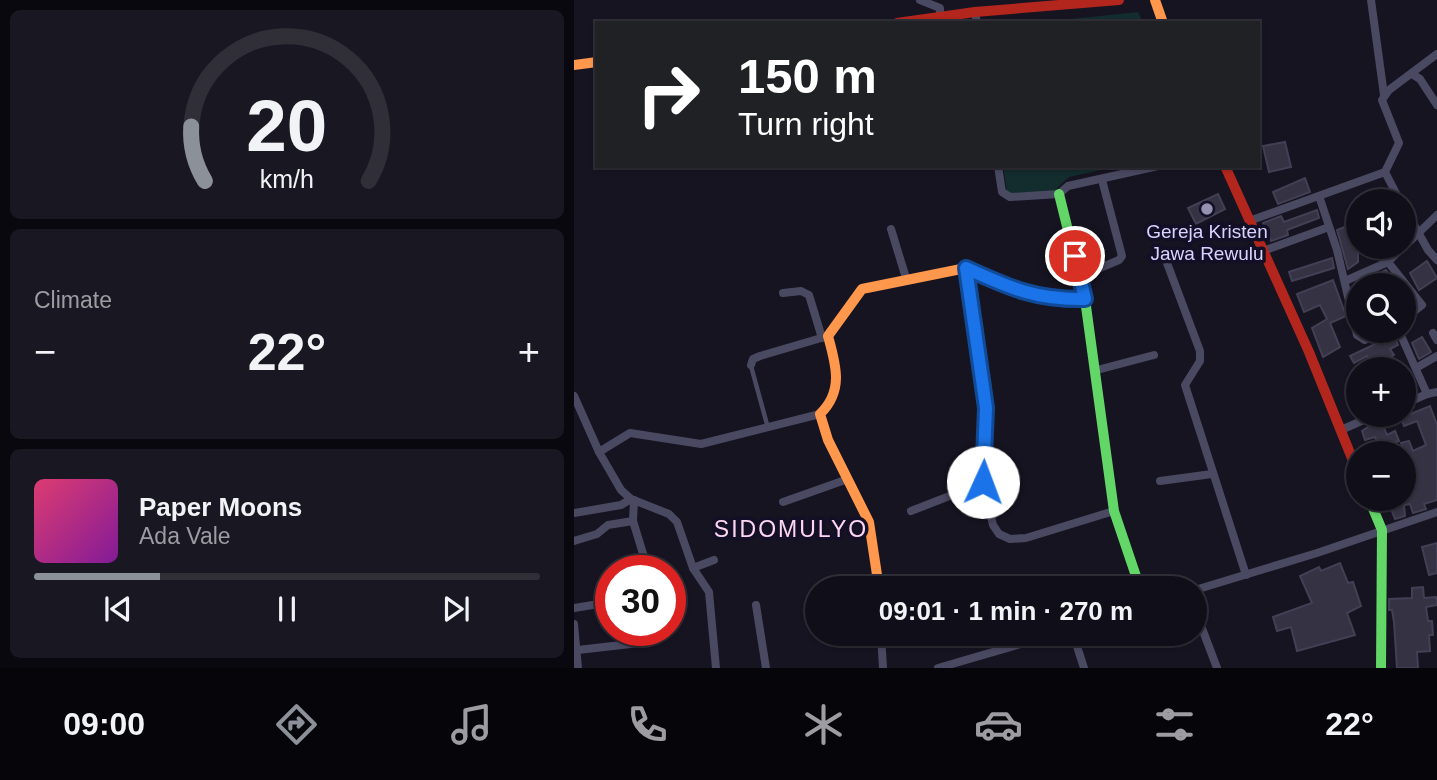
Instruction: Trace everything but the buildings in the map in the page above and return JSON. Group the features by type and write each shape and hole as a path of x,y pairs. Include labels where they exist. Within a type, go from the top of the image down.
{"street":[{"path":"920,0 976,17 1016,4 1119,0"},
{"path":"1154,0 1162,21"},
{"path":"1249,221 1385,172 1399,143 1382,100 1384,95 1371,0"},
{"path":"903,21 940,8"},
{"path":"1384,95 1437,54"},
{"path":"574,65 595,62"},
{"path":"1412,74 1420,79 1437,104"},
{"path":"998,168 1002,192 1006,196 1059,194 1068,186 1150,168"},
{"path":"1226,168 1346,442"},
{"path":"1385,172 1394,189"},
{"path":"1081,276 1119,260 1122,256 1102,180"},
{"path":"1059,194 1085,299 1097,370 1114,511 1137,576"},
{"path":"1319,196 1346,285"},
{"path":"1418,234 1437,215"},
{"path":"1263,251 1329,227"},
{"path":"891,229 906,278"},
{"path":"1416,230 1437,260"},
{"path":"1164,256 1200,351 1200,361 1185,384 1246,575"},
{"path":"1345,281 1388,261 1397,273"},
{"path":"751,365 753,359 760,356 825,337 853,297 862,289 906,278 966,268 1018,292 1056,299 1085,299"},
{"path":"966,268 986,408 983,482 993,525 999,534 1010,539 1026,538 1114,511"},
{"path":"599,452 631,433 701,444 820,414 833,401 838,389 837,368 809,295 801,291 783,293"},
{"path":"1097,370 1154,355"},
{"path":"1427,394 1416,368 1437,356"},
{"path":"1416,399 1437,392"},
{"path":"574,396 599,452 621,489 632,499 673,517 693,568 709,592 716,668"},
{"path":"820,414 828,440 869,522 878,576"},
{"path":"1341,430 1348,427"},
{"path":"1160,481 1212,474"},
{"path":"783,502 848,479"},
{"path":"911,511 983,482"},
{"path":"574,513 621,505 632,499"},
{"path":"632,499 633,521 643,555"},
{"path":"1374,511 1381,530 1381,668"},
{"path":"1207,586 1437,512"},
{"path":"574,541 597,534 608,526 633,521"},
{"path":"693,568 714,560"},
{"path":"574,608 595,605"},
{"path":"755,605 766,668"},
{"path":"574,624 578,668"},
{"path":"1207,642 1217,668"},
{"path":"578,650 613,646"},
{"path":"882,646 883,668"},
{"path":"939,668 954,666 1017,646"},
{"path":"1077,646 1084,668"}],"lane":[{"path":"751,365 768,428"}],"green space":[{"path":"1138,12 1142,21 1052,21"},
{"path":"1003,168 1110,168 1069,177 1052,193 1008,198"}],"traffic: fast":[{"path":"1059,194 1085,299 1114,511 1136,576"},
{"path":"1374,511 1382,530 1381,668"}],"traffic: slow":[{"path":"1155,0 1162,21"},
{"path":"574,65 595,62"},
{"path":"877,576 869,522 828,440 820,414 828,405 835,387 834,357 828,336 862,289 966,268 1018,291 1056,299 1085,299"}],"traffic: jam":[{"path":"911,21 975,12 1119,0"},
{"path":"1226,168 1309,352 1346,443"}],"place":[{"name":"Gereja Kristen Jawa Rewulu","path":"1207,209"}],"district":[{"name":"SIDOMULYO","path":"791,529"}],"route":[{"path":"983,482 986,408 966,268 1018,292 1056,299 1085,299 1075,256"}]}
